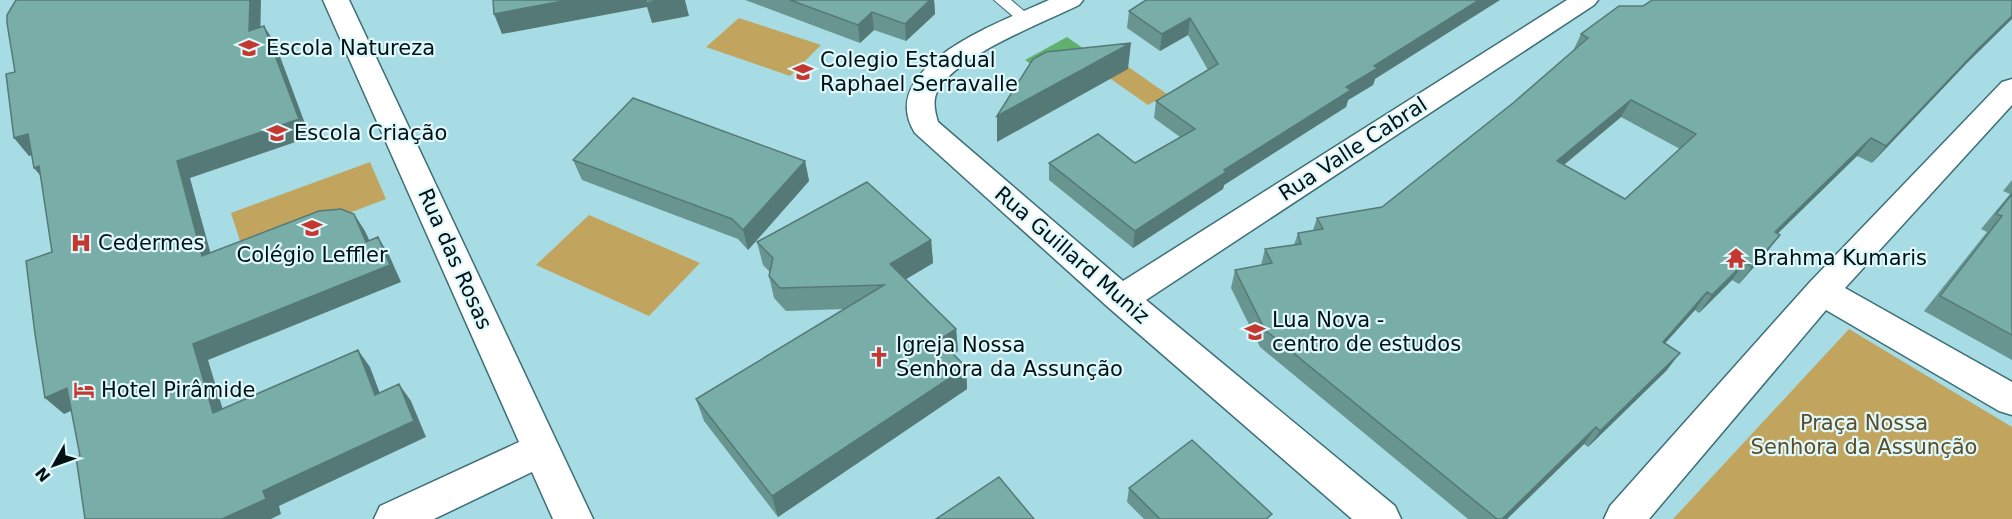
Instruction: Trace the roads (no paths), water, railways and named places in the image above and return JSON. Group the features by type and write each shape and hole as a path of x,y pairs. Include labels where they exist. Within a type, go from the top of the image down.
{"street":[{"name":"Rua das Rosas","path":"336,0 573,519"},
{"name":"Rua Guillard Muniz","path":"1070,0 968,50 938,70 924,88 919,108 925,126 1121,299 1381,519"},
{"name":"Rua Valle Cabral","path":"1121,299 1585,0"},
{"path":"1624,519 1822,291 1999,121 2012,88"},
{"path":"1822,291 2012,400"},
{"path":"394,519 541,449"}],"lane":[{"path":"1002,0 1028,21"}],"place":[{"name":"Escola Natureza","path":"249,48"},
{"name":"Colegio Estadual Raphael Serravalle","path":"803,72"},
{"name":"Escola Criação","path":"277,133"},
{"name":"Colégio Leffler","path":"312,228"},
{"name":"Cedermes","path":"81,243"},
{"name":"Brahma Kumaris","path":"1736,258"},
{"name":"Lua Nova - centro de estudos","path":"1255,332"},
{"name":"Igreja Nossa Senhora da Assunção","path":"879,357"},
{"name":"Hotel Pirâmide","path":"84,390"}],"park label":[{"name":"Praça Nossa Senhora da Assunção","path":"1864,435"}]}
